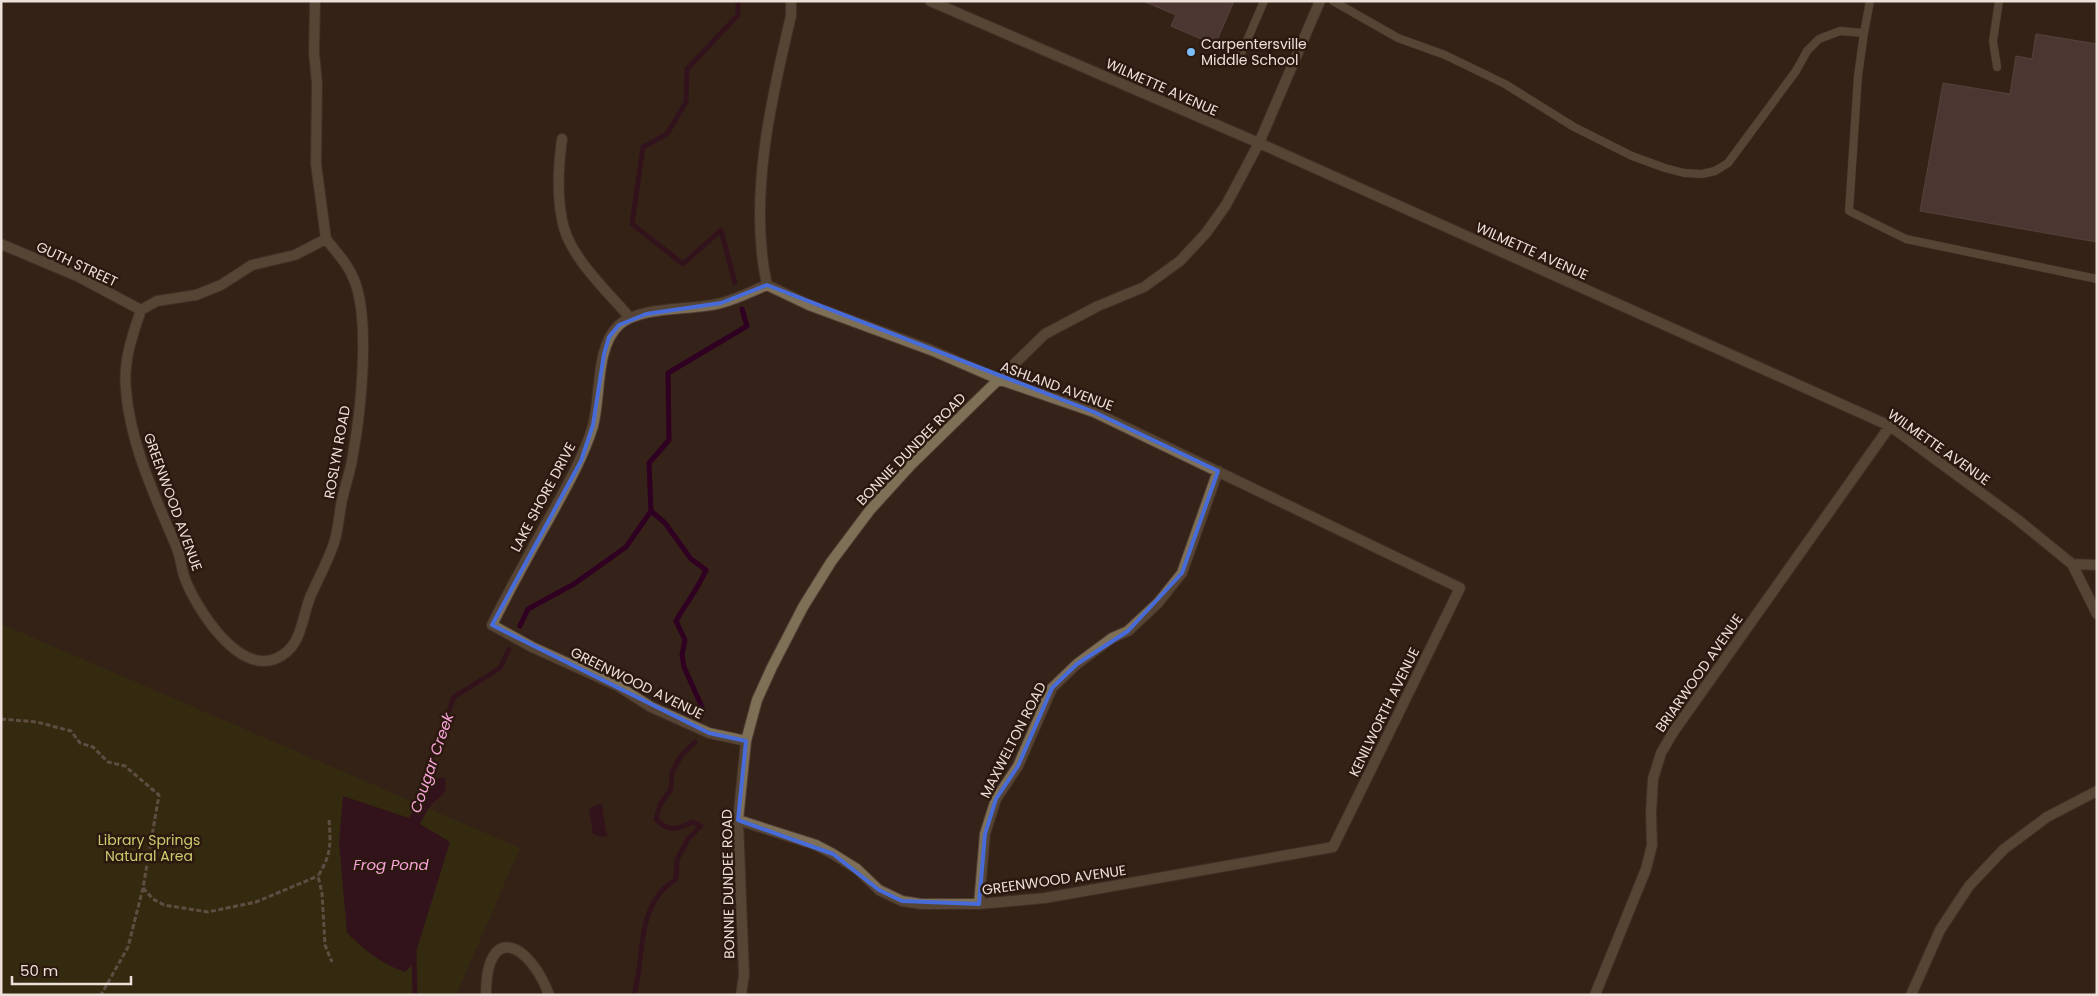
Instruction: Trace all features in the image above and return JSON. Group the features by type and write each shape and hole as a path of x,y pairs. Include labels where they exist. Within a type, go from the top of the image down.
{"street":[{"path":"141,310 158,301 196,295 221,285 252,266 296,255 326,239 316,164 315,1"},
{"path":"562,139 557,170 564,229 574,249 588,269 630,318 681,307 721,303 767,285 763,267 760,231 763,168 771,101 791,16 790,1"},
{"name":"WILMETTE AVENUE","path":"930,1 1259,143 1890,426 2018,520 2072,564"},
{"name":"BONNIE DUNDEE ROAD","path":"741,995 744,975 738,820 746,741 757,700 803,608 831,562 870,510 911,465 1045,334 1098,306 1144,287 1180,261 1206,233 1226,205 1259,143 1320,1"},
{"name":"ROSLYN ROAD","path":"273,660 288,653 298,639 310,596 325,569 335,540 341,504 353,456 358,418 362,356 362,317 356,283 344,261 326,239"},
{"name":"GUTH STREET","path":"1,244 79,277 141,310"},
{"name":"ASHLAND AVENUE","path":"767,285 809,305 932,350 998,379 1094,412 1460,588"},
{"name":"GREENWOOD AVENUE","path":"141,310 126,363 129,417 136,442 179,554 185,579 201,608 226,643 252,660 262,662 273,660"},
{"name":"LAKE SHORE DRIVE","path":"492,625 507,594 581,461 593,425 604,354 609,337 619,325 630,318"},
{"name":"BRIARWOOD AVENUE","path":"1595,995 1646,869 1652,844 1653,779 1661,753 1679,723 1890,426"},
{"name":"MAXWELTON ROAD","path":"979,904 985,834 996,799 1018,766 1052,688 1077,664 1112,638 1128,631 1158,604 1182,574 1218,471"},
{"path":"2097,565 2072,564 2097,614"},
{"name":"KENILWORTH AVENUE","path":"1333,847 1460,588"},
{"name":"GREENWOOD AVENUE","path":"492,625 532,647 618,686 651,707 708,733 746,741"},
{"path":"1911,995 1940,930 1969,886 2004,849 2047,817 2097,790"},
{"name":"GREENWOOD AVENUE","path":"738,820 816,845 857,869 879,890 902,901 921,904 979,904 1045,898 1333,847"},
{"path":"486,995 491,961 495,952 501,948 508,947 516,948 526,954 535,966 549,995"}],"lane":[{"path":"1239,59 1264,1"},
{"path":"1333,1 1398,38 1445,55 1505,84 1574,127 1632,156 1684,173 1702,174 1715,171 1728,163 1796,71 1806,51 1819,39 1840,31 1864,33"},
{"path":"1870,1 1858,76 1849,211 1906,239 2097,279"},
{"path":"1997,67 1993,41 1999,1"}],"path":[{"path":"1,719 37,722 71,730 80,743 93,747 108,762 125,766 159,794 143,888 128,947 100,995"},
{"path":"143,888 154,900 164,905 208,912 256,902 318,876 327,860 331,845 329,820"},
{"path":"318,876 322,893 325,945 332,962"}],"highlighted area":[{"path":"767,285 1094,412 1218,471 1182,573 1128,631 1077,664 1052,688 1018,766 996,799 985,834 979,904 902,901 879,890 833,854 738,820 746,741 709,733 492,625 581,461 593,425 604,354 609,337 619,325 646,314 721,303"}],"green space":[{"name":"Library Springs Natural Area","path":"1,624 520,848 456,995 1,995"}],"water":[{"name":"Frog Pond","path":"436,778 445,778 445,790 430,807 420,824 450,842 412,965 405,972 388,965 374,956 347,933 339,842 343,796 409,818 426,784"},
{"path":"602,805 607,836 602,837 593,834 589,808"}],"building":[{"path":"1143,1 1234,1 1215,45 1171,26 1176,15"},
{"path":"2036,34 2097,44 2097,242 1920,211 1943,83 2010,94 2016,56 2032,59"}],"waterway":[{"path":"735,283 721,230 683,264 632,224 643,147 667,134 686,102 687,69 738,15 738,1"},
{"path":"520,626 528,609 574,584 626,547 651,511 649,463 669,440 668,373 747,326 742,309"},
{"path":"651,511 665,523 691,559 706,570 676,621 685,640 682,655 684,667 702,707 701,715"},
{"name":"Cougar Creek","path":"419,800 432,757 454,697 500,668 509,649"},
{"path":"634,995 647,918 659,894 676,879 677,860 688,839 701,826 693,822 678,828 669,828 656,819 660,805 671,789 672,772 681,756 695,742"},
{"name":"Cougar Creek","path":"414,950 415,995"}],"place":[{"name":"Carpentersville Middle School","path":"1191,52"}]}
